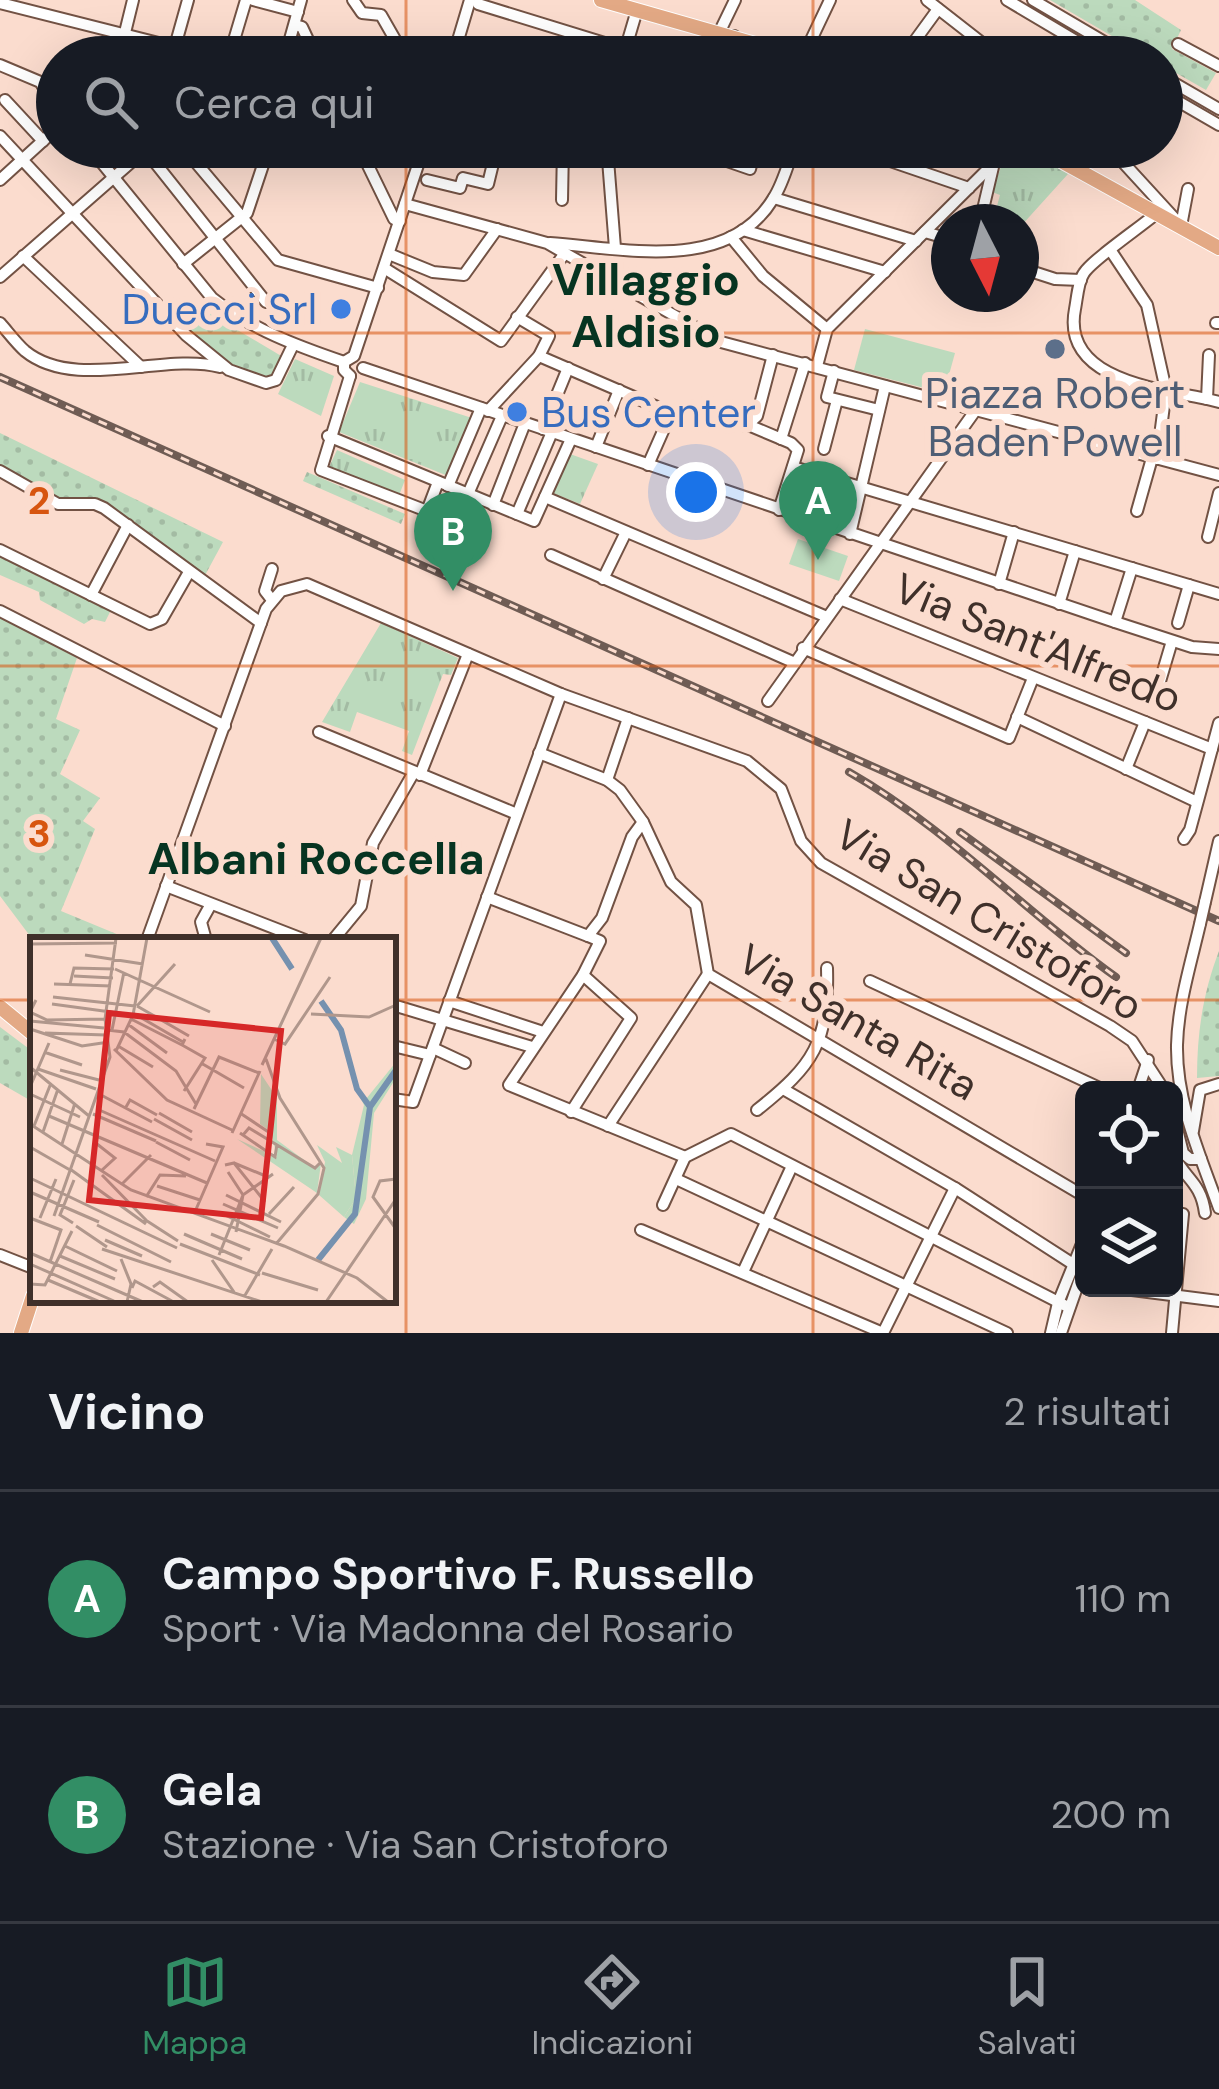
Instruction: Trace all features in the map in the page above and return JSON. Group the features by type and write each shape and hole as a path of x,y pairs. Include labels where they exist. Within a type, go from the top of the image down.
{"main road":[{"path":"601,0 736,36"},
{"path":"1074,168 1219,248"},
{"path":"0,1007 30,1029"},
{"path":"21,1333 31,1303"}],"street":[{"path":"126,34 134,0"},
{"path":"178,36 188,0"},
{"path":"236,36 249,0 298,12"},
{"path":"353,0 362,13 381,15 393,36"},
{"path":"727,33 735,0"},
{"path":"812,36 830,0"},
{"path":"927,0 972,36"},
{"path":"1006,0 1067,36"},
{"path":"1034,0 1095,36"},
{"path":"461,36 476,1 574,36"},
{"path":"0,3 131,36"},
{"path":"918,36 938,9"},
{"path":"629,36 637,10"},
{"path":"1183,47 1219,65"},
{"path":"0,65 36,82"},
{"path":"1183,88 1219,109"},
{"path":"5,100 36,133"},
{"path":"1183,104 1219,125"},
{"path":"0,136 186,335 229,370"},
{"path":"0,180 36,147"},
{"path":"106,168 212,298 233,315 293,345 362,360 358,375 350,376"},
{"path":"0,277 123,168"},
{"path":"161,168 266,302"},
{"path":"201,168 278,260 378,288"},
{"path":"183,264 247,213 261,168"},
{"path":"369,168 394,218 400,221"},
{"path":"350,376 344,370 378,288 417,168"},
{"path":"427,180 460,188 463,178 488,184 492,168"},
{"path":"562,200 563,168"},
{"path":"609,168 615,248"},
{"path":"405,205 547,243 681,251 711,247 743,230 774,198 786,168"},
{"path":"910,168 969,188"},
{"path":"781,439 827,329 988,168"},
{"path":"984,204 993,168"},
{"path":"1128,168 1181,226"},
{"path":"1181,226 1188,189"},
{"path":"774,198 931,237"},
{"path":"1157,213 1083,274 1073,317 1081,345 1094,366 1124,380 1213,400 1209,355"},
{"path":"389,254 433,272 464,275 497,229"},
{"path":"743,230 885,272"},
{"path":"731,237 763,276 827,329"},
{"path":"547,243 721,342 1219,476"},
{"path":"1111,251 1147,305 1166,390 1154,458 1137,511"},
{"path":"384,268 501,341 565,253"},
{"path":"23,256 141,368"},
{"path":"1039,274 1081,280"},
{"path":"350,376 321,470 427,511 485,410 539,356 549,336 517,317"},
{"path":"0,323 27,352 82,369 191,364 266,383 276,380 293,345"},
{"path":"746,426 757,416 773,355"},
{"path":"539,356 671,413 734,419 781,439 798,450 779,510"},
{"path":"363,368 1059,604 1172,640 1216,647"},
{"path":"517,514 568,368"},
{"path":"834,370 827,397 879,410"},
{"path":"850,534 885,386"},
{"path":"596,447 619,391"},
{"path":"824,448 837,400"},
{"path":"768,701 975,411"},
{"path":"648,465 671,413"},
{"path":"468,494 502,416"},
{"path":"494,505 525,423"},
{"path":"328,436 534,521 571,439"},
{"path":"793,467 1219,594"},
{"path":"0,471 58,504 94,504 260,622"},
{"path":"1208,537 1219,493"},
{"path":"545,497 826,617"},
{"path":"91,595 128,525"},
{"path":"603,579 626,532"},
{"path":"999,584 1014,532"},
{"path":"0,550 150,624 162,619 189,572"},
{"path":"1059,604 1075,550"},
{"path":"550,555 795,663"},
{"path":"1115,622 1132,568"},
{"path":"148,937 260,622 272,600 265,591 272,569"},
{"name":"Via San Cristoforo","path":"272,600 287,587 315,585 561,694 758,769 785,796 801,841 821,863 1110,1026 1132,1041 1159,1081"},
{"path":"1178,622 1189,585"},
{"name":"Via Sant'Alfredo","path":"840,599 1212,748"},
{"path":"0,611 225,725"},
{"path":"1158,688 1172,640"},
{"path":"803,648 1009,738 1033,678"},
{"path":"335,937 361,906 373,843 417,773 468,654"},
{"path":"396,1099 413,1102 561,694"},
{"path":"1017,717 1197,802"},
{"path":"539,753 607,780 628,718"},
{"path":"1126,769 1145,722"},
{"path":"1184,839 1219,723"},
{"path":"319,733 517,814"},
{"name":"Via Santa Rita","path":"607,780 643,822 670,882 696,905 708,974 1075,1191"},
{"path":"587,936 602,918 632,837 643,822"},
{"path":"1214,1211 1184,1109 1177,1045 1219,841"},
{"path":"166,886 297,937"},
{"path":"487,897 600,941 583,975 509,1084 685,1157"},
{"path":"205,937 201,922 212,904"},
{"path":"757,1110 809,1063 828,1008 827,968"},
{"path":"608,1126 708,974"},
{"path":"571,1112 631,1018 583,975"},
{"path":"870,981 1085,1081"},
{"path":"449,1001 543,1032"},
{"path":"396,1006 532,1047"},
{"path":"396,1046 432,1051 466,1063"},
{"path":"1141,1081 1148,1060"},
{"path":"1192,1134 1200,1090 1219,1084"},
{"path":"783,1089 1075,1264"},
{"path":"663,1205 685,1157 731,1134 1063,1305"},
{"path":"1183,1153 1201,1159"},
{"path":"743,1272 792,1166"},
{"path":"1183,1170 1214,1211"},
{"path":"676,1179 1007,1333"},
{"path":"641,1230 883,1333 955,1188"},
{"path":"1183,1213 1214,1211"},
{"path":"0,1255 30,1267"},
{"path":"1051,1333 1075,1274"},
{"path":"1061,1333 1063,1305 1075,1290"},
{"path":"1172,1333 1175,1297"},
{"path":"1183,1297 1219,1301"}],"green space":[{"path":"1050,0 1135,0 1181,30 1178,36 1112,36"},
{"path":"1183,55 1216,73 1206,90 1183,77"},
{"path":"1001,168 1057,168 1068,174 1039,206 998,204 1000,195 992,192"},
{"path":"207,312 283,357 274,374 265,378 231,365 188,330"},
{"path":"865,329 955,353 944,393 854,370"},
{"path":"295,359 334,376 321,416 278,394"},
{"path":"360,382 472,418 448,476 339,432"},
{"path":"0,433 223,542 203,579 111,508 54,500 0,471"},
{"path":"337,450 405,480 398,498 329,467"},
{"path":"570,454 598,464 580,504 553,493"},
{"path":"307,472 405,514 401,524 303,481"},
{"path":"798,539 848,556 839,581 789,564"},
{"path":"0,557 111,610 105,622 92,619 84,624 40,600 39,592 0,575"},
{"path":"0,616 77,658 56,719 80,730 60,774 100,798 83,821 95,829 61,911 124,937 31,937 0,896"},
{"path":"381,623 458,658 451,675 443,674 412,755 402,751 409,731 357,712 350,732 322,722"},
{"path":"1219,951 1219,1076 1197,1078 1202,1013"},
{"path":"0,1027 30,1050 30,1100 0,1083"}],"railway":[{"path":"0,377 1219,921"},
{"path":"849,772 953,844 1116,977"},
{"path":"960,832 1126,953"}],"place":[{"name":"Duecci Srl","path":"341,309"},
{"name":"Piazza Robert Baden Powell","path":"1055,349"},
{"name":"Bus Center","path":"517,412"},
{"name":"Campo Sportivo F. Russello","path":"818,560"},
{"name":"Gela","path":"453,591"}],"district":[{"name":"Villaggio Aldisio","path":"646,305"},
{"name":"Albani Roccella","path":"316,858"}]}
